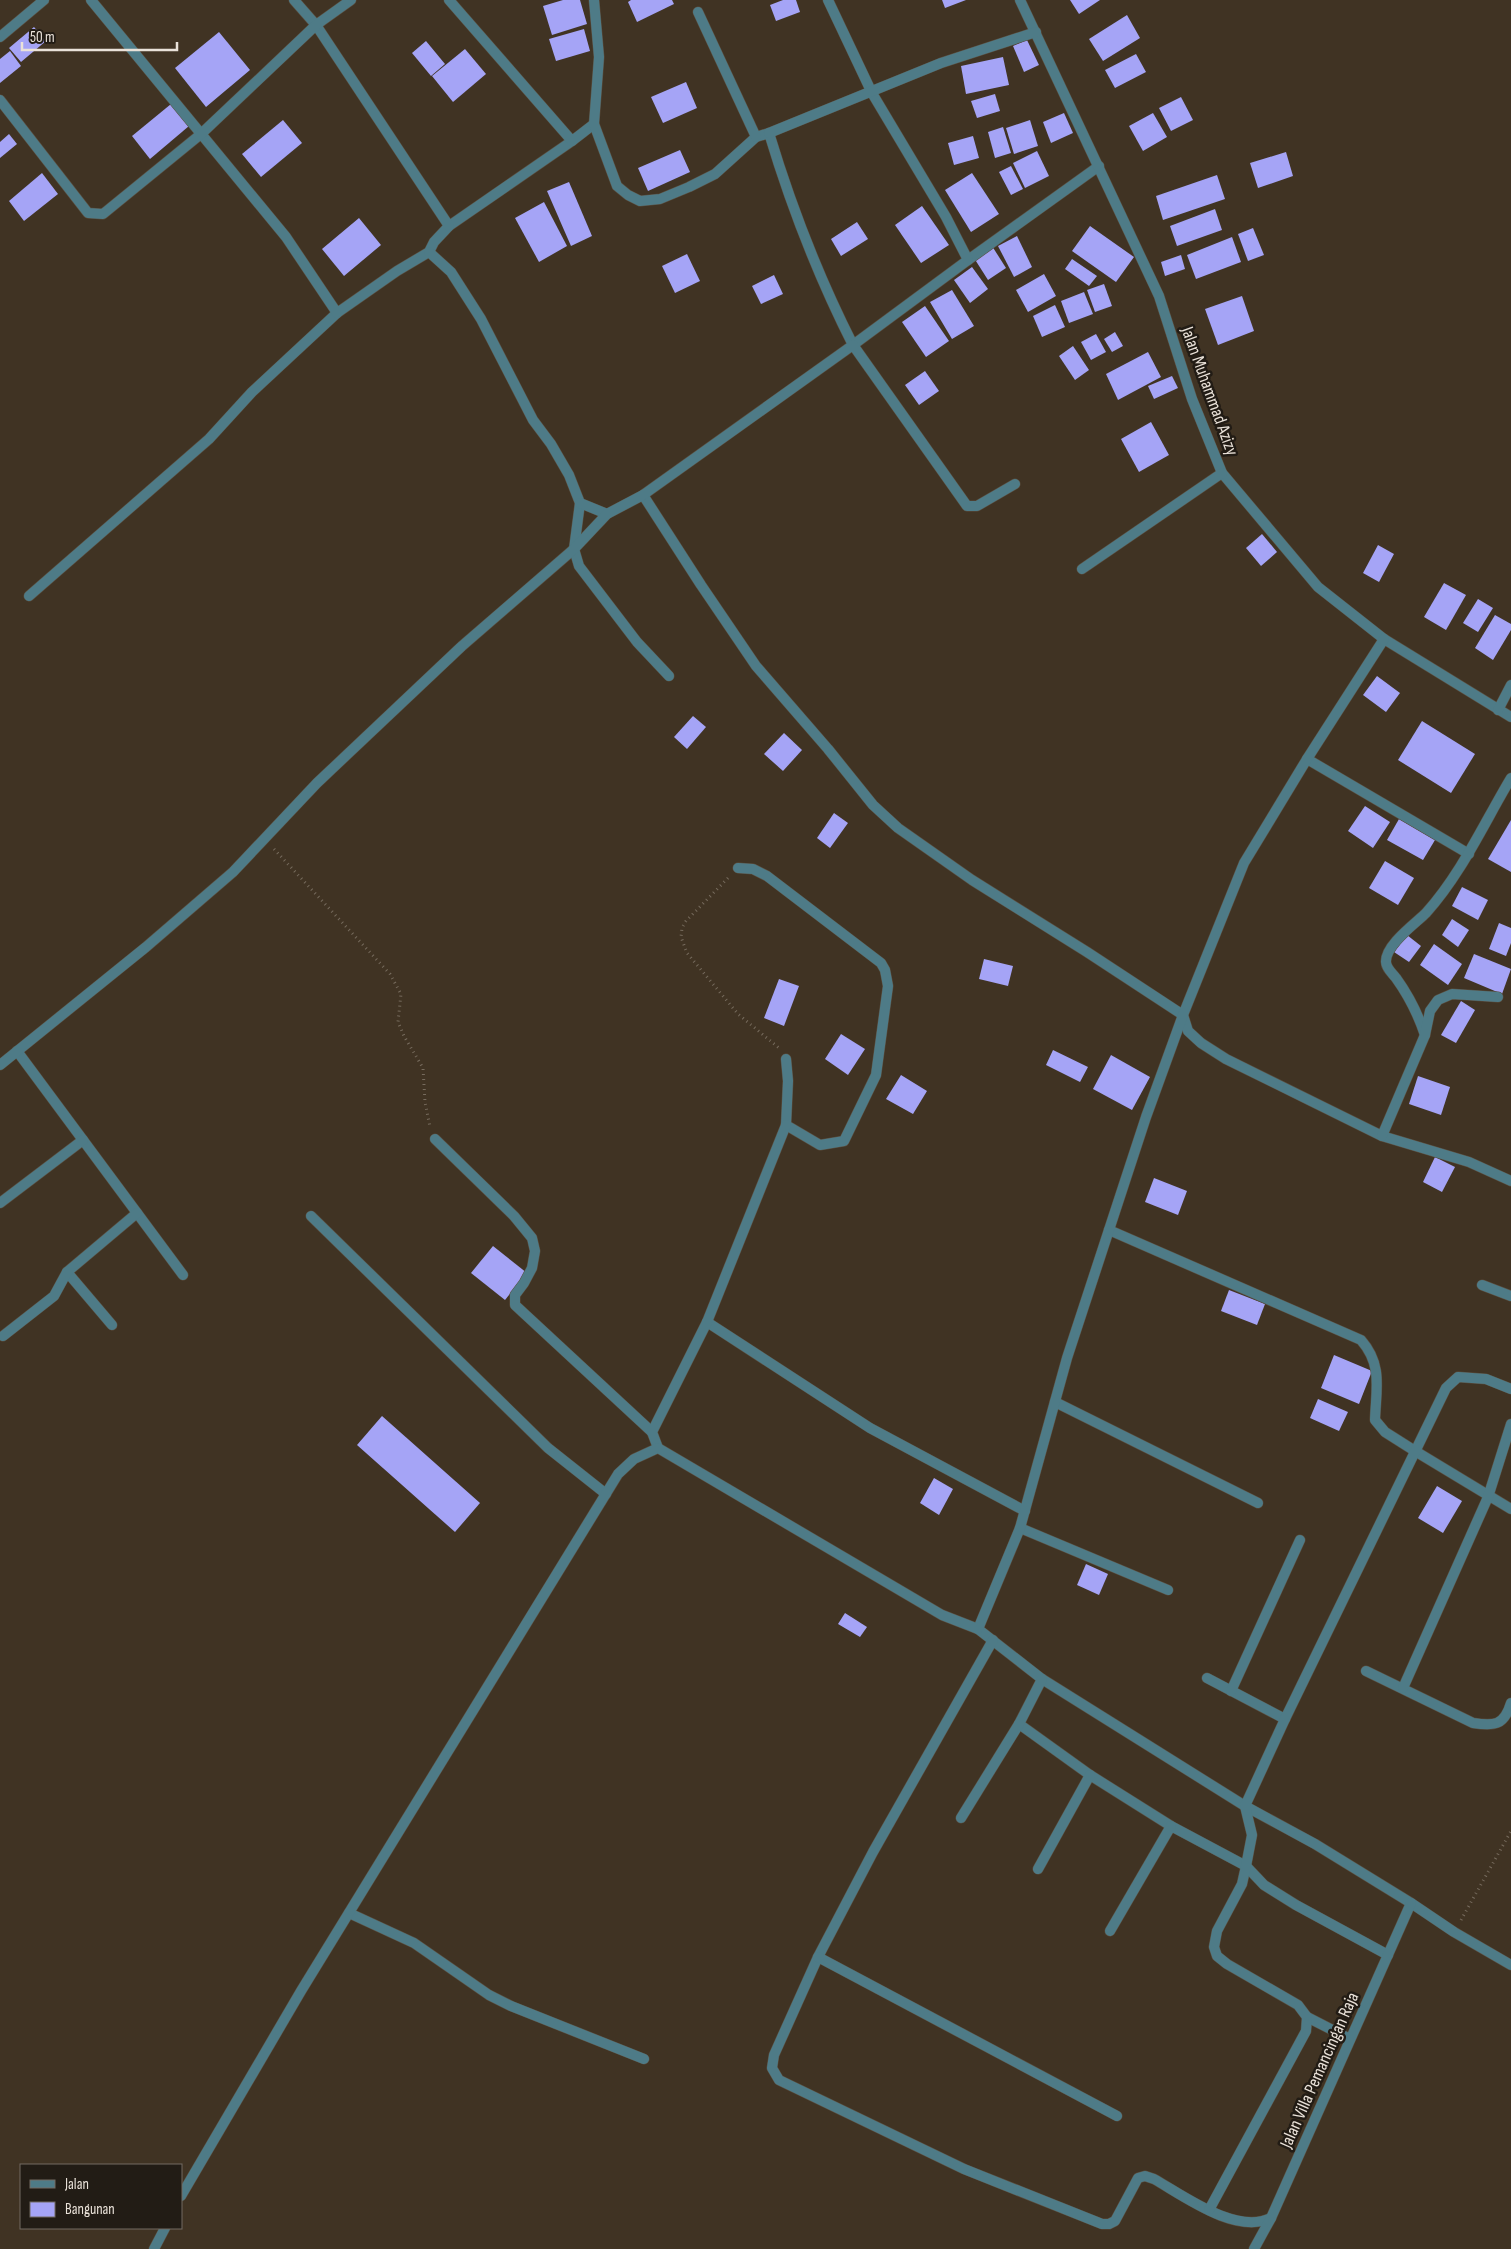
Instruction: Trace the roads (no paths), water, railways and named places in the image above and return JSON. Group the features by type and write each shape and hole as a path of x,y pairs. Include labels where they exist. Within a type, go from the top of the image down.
{"street":[{"path":"0,37 44,0"},
{"path":"91,0 286,237 337,313"},
{"path":"294,0 316,25 448,226"},
{"path":"0,100 88,214 103,214 201,134 316,25 352,0"},
{"path":"449,0 572,141"},
{"path":"594,0 599,57 594,124 617,186 628,195 640,201 660,199 715,174 756,137 872,93 941,64 1036,32"},
{"path":"828,0 872,93 946,217 968,260"},
{"name":"Jalan Muhammad Azizy","path":"1020,0 1160,296 1192,399 1222,473 1318,586 1384,639 1511,717"},
{"path":"698,12 756,137"},
{"path":"29,596 208,439 252,392 337,313 397,271 429,252 434,242 448,226 594,124"},
{"path":"769,133 804,234 832,304 854,345 967,506 977,506 1016,484"},
{"path":"0,1065 146,947 234,872 317,783 455,653 574,549 607,514 643,495 854,345 1099,166"},
{"path":"429,252 451,272 481,319 533,420 551,444 569,475 580,503 574,549 580,566 637,642 669,676"},
{"path":"1082,569 1222,473"},
{"path":"643,495 700,585 756,666 828,749 873,805 898,828 972,880 1088,952 1182,1015 1188,1032 1226,1059 1382,1136 1469,1162 1511,1181"},
{"path":"580,503 607,514"},
{"path":"978,1629 1020,1528 1070,1349 1182,1015 1244,863 1307,758 1384,639"},
{"path":"1498,710 1511,685"},
{"path":"1307,758 1469,854"},
{"path":"1425,1035 1417,1011 1387,967 1386,958 1406,929 1426,913 1469,854 1511,778"},
{"path":"738,868 753,869 767,876 880,963 885,970 888,986 876,1075 844,1141 820,1145 786,1125"},
{"path":"1382,1136 1425,1035 1430,1010 1438,1000 1452,994 1498,997"},
{"path":"17,1051 184,1275"},
{"path":"652,1432 707,1322 786,1125 788,1081 786,1059"},
{"path":"435,1139 514,1216 532,1238 535,1251 532,1268 515,1295 515,1305 652,1432 658,1448 942,1615 978,1629 1042,1679 1245,1806 1315,1844 1411,1902 1454,1932 1511,1965"},
{"path":"0,1203 83,1140"},
{"path":"3,1336 54,1296 67,1272 137,1213"},
{"path":"311,1216 548,1448 606,1494"},
{"path":"1109,1230 1304,1313 1361,1340 1371,1351 1376,1368 1375,1420 1385,1432 1488,1497 1511,1509"},
{"path":"67,1272 112,1325"},
{"path":"1482,1285 1511,1296"},
{"path":"707,1322 870,1428 1025,1511"},
{"path":"1350,2039 1307,2017 1298,2005 1227,1964 1217,1956 1214,1947 1217,1931 1242,1884 1252,1835 1245,1806 1285,1719 1446,1388 1458,1377 1486,1379 1511,1389"},
{"path":"1055,1402 1258,1503"},
{"path":"1403,1688 1488,1497 1511,1424"},
{"path":"182,2194 301,1991 618,1474 634,1459 658,1448"},
{"path":"1020,1528 1168,1590"},
{"path":"1231,1691 1300,1540"},
{"path":"993,1640 873,1852 818,1957 774,2055 772,2068 779,2080 964,2169 1102,2224 1109,2224 1115,2221 1138,2178 1145,2176 1154,2179 1209,2210 1244,2223 1263,2222 1270,2218"},
{"path":"1366,1671 1473,1723 1490,1726 1500,1722 1511,1704"},
{"path":"1207,1678 1285,1719"},
{"path":"961,1818 1019,1724 1042,1679"},
{"path":"1019,1724 1090,1775 1170,1826 1246,1866 1264,1885 1388,1955"},
{"path":"1038,1869 1090,1775"},
{"path":"1110,1931 1170,1826"},
{"name":"Jalan Villa Pemancingan Raja","path":"1254,2249 1270,2218 1411,1902"},
{"path":"349,1913 414,1943 490,1995 511,2006 644,2059"},
{"path":"818,1957 1117,2116"},
{"path":"1209,2210 1306,2031 1307,2017"},
{"path":"154,2249 164,2229"}]}
